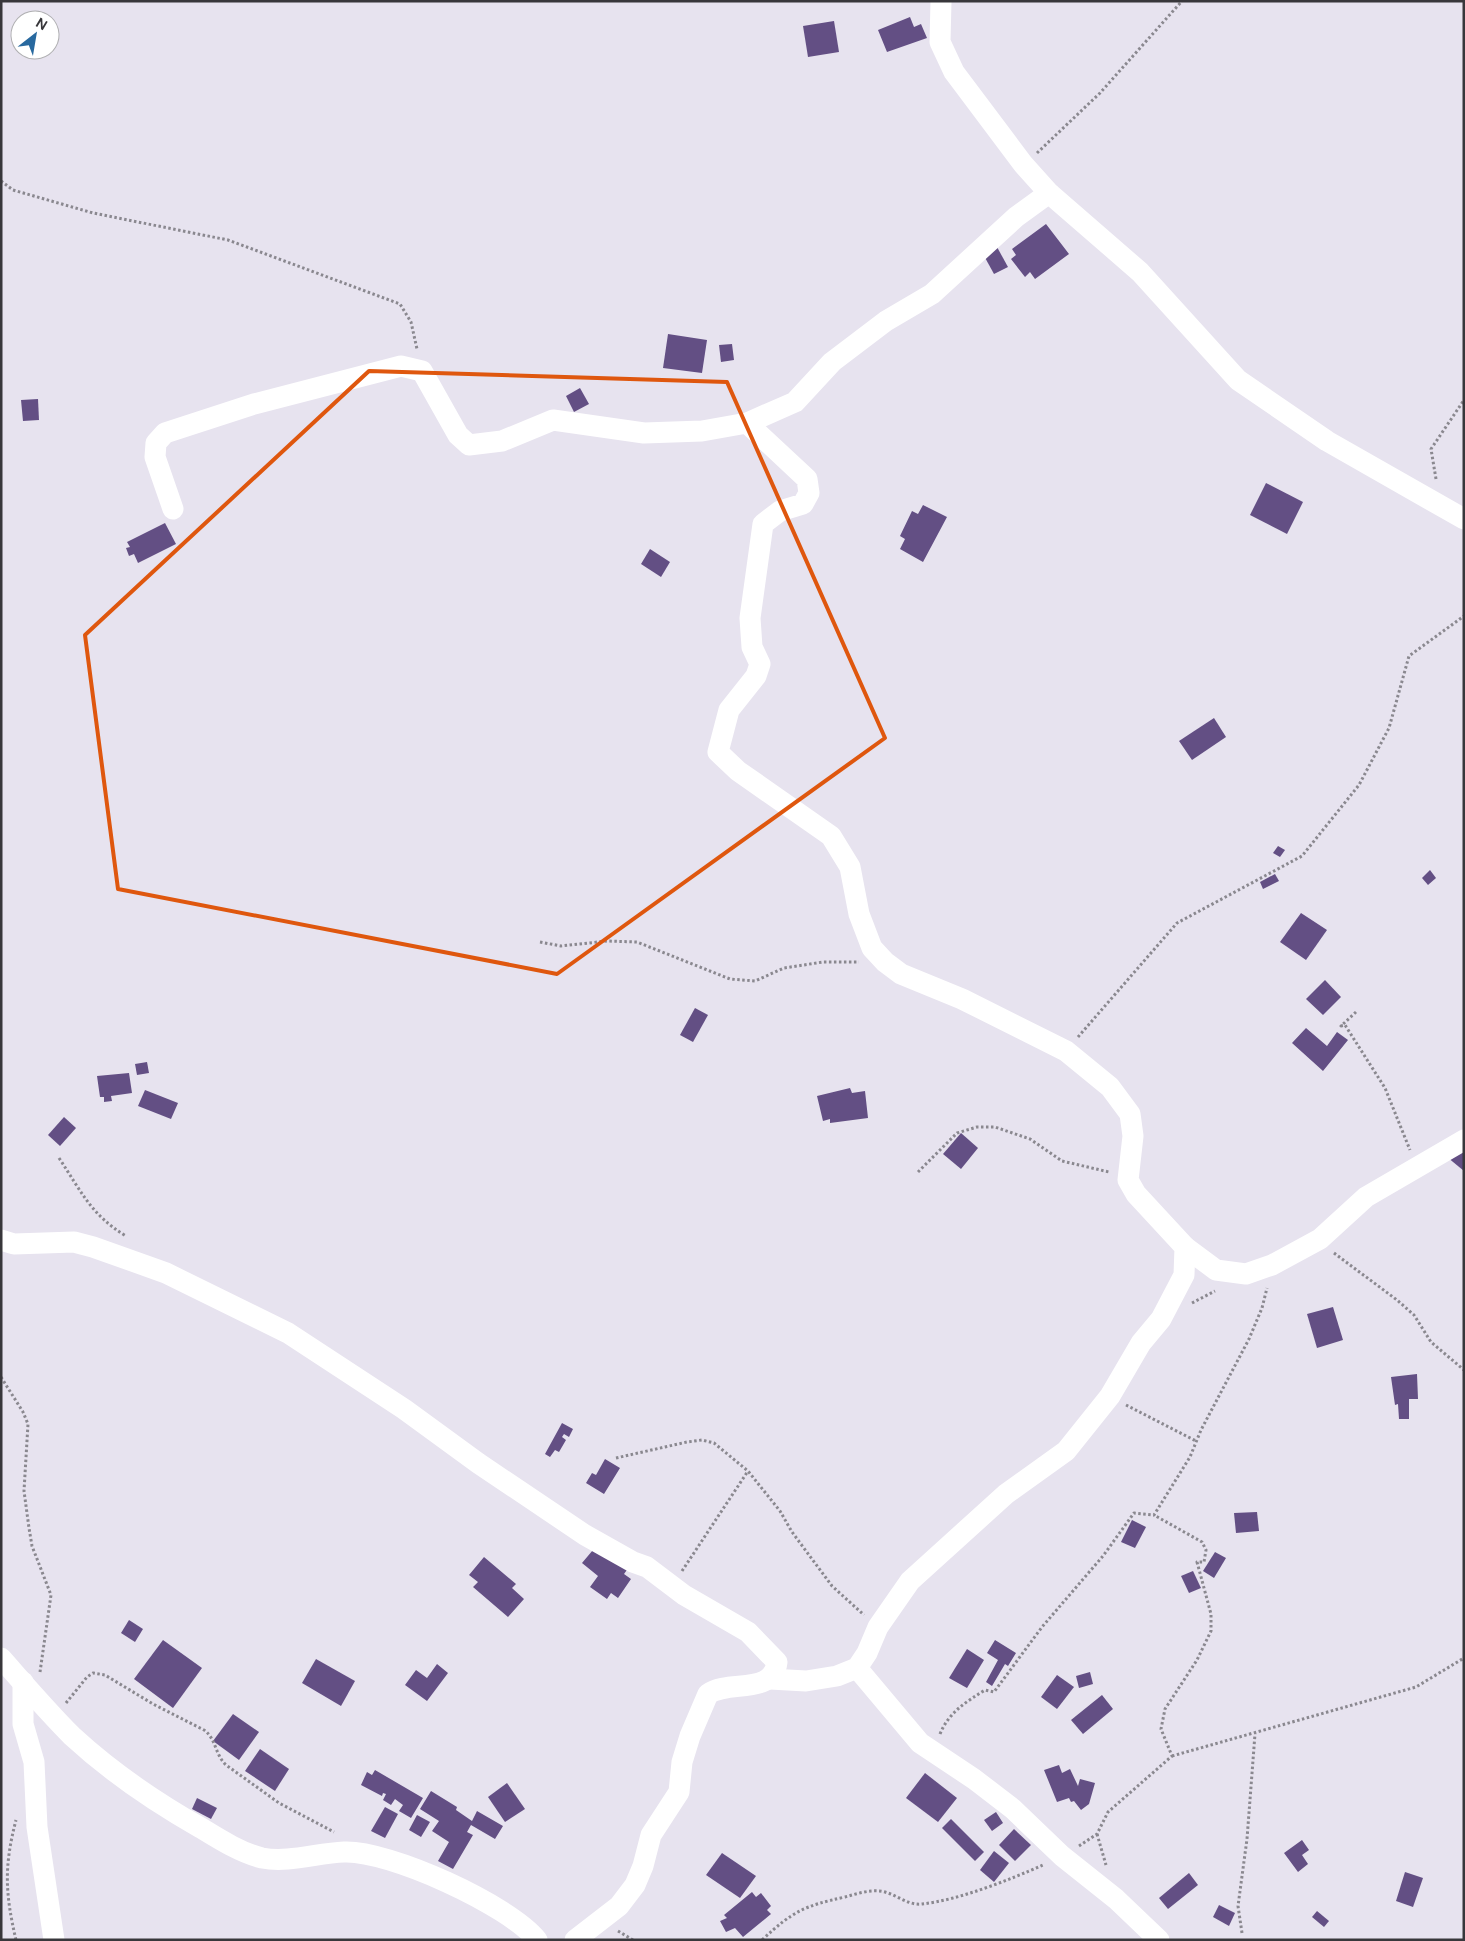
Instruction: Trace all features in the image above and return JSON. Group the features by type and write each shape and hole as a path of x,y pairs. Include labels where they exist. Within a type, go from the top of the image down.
{"street":[{"path":"941,1 940,42 954,72 1023,164 1050,192 1140,272 1238,380 1327,441 1464,519"},
{"path":"173,509 155,457 156,443 165,433 254,404 402,366 422,372 458,434 468,445 502,441 553,420 644,433 702,431 748,423 795,402 832,362 886,321 932,294 1016,217 1050,192"},
{"path":"748,423 807,480 809,493 803,504 780,511 763,524 750,618 752,647 760,664 756,676 729,710 718,752 738,771 831,836 850,867 859,914 872,948 885,962 901,974 962,999 1066,1051 1110,1087 1130,1114 1133,1136 1128,1180 1136,1194 1185,1247 1216,1270 1246,1274 1272,1265 1320,1240 1366,1197 1464,1140"},
{"path":"1,1240 14,1244 74,1242 93,1247 166,1273 288,1332 404,1409 478,1463 585,1535 633,1562 647,1567 672,1587 748,1632 770,1652 777,1662 776,1672 770,1679 762,1683 725,1687 708,1694 690,1736 682,1762 680,1792 651,1834 644,1866 635,1885 619,1906 575,1940"},
{"path":"770,1679 806,1681 837,1676 857,1668 867,1653 878,1627 910,1581 1006,1494 1066,1451 1110,1396 1141,1343 1161,1319 1184,1276 1185,1247"},
{"path":"1,1658 54,1718 100,1760 154,1802 244,1851 262,1858 345,1852 368,1854 405,1865 450,1884 505,1914 537,1940"},
{"path":"857,1668 920,1743 974,1779 1013,1809 1062,1856 1116,1899 1159,1940"},
{"path":"30,1690 23,1724 34,1762 38,1827 54,1940"}],"path":[{"path":"1023,164 1100,93 1182,1"},
{"path":"1,181 13,190 93,214 228,240 400,304 411,322 422,372"},
{"path":"1440,506 1431,449 1464,400"},
{"path":"1066,1051 1177,923 1302,856 1359,785 1388,728 1409,656 1464,616"},
{"path":"540,942 561,946 607,941 637,942 730,979 755,981 784,968 822,962 885,962"},
{"path":"1356,1012 1341,1026 1345,1026 1385,1088 1415,1168"},
{"path":"918,1172 957,1133 977,1126 995,1127 1030,1139 1062,1161 1107,1171 1128,1180"},
{"path":"59,1158 94,1211 106,1224 130,1238"},
{"path":"1320,1240 1340,1259 1398,1300 1414,1315 1431,1342 1464,1370"},
{"path":"1154,1515 1190,1456 1249,1339 1262,1308 1272,1265"},
{"path":"1161,1319 1246,1274"},
{"path":"1,1377 23,1412 28,1424 24,1490 29,1528 32,1546 51,1595 30,1690"},
{"path":"1110,1396 1153,1421 1196,1441"},
{"path":"616,1458 702,1440 714,1442 748,1471 780,1511 792,1532 832,1586 878,1627"},
{"path":"672,1587 748,1471"},
{"path":"933,1753 942,1730 952,1713 985,1690 994,1692 1042,1627 1103,1556 1134,1513 1154,1515 1202,1542 1206,1550 1204,1562 1196,1562 1211,1614 1211,1631 1197,1660 1165,1709 1161,1729 1172,1756"},
{"path":"762,1940 785,1919 806,1906 860,1893 879,1891 921,1904 992,1886 1062,1856 1098,1834 1108,1812 1172,1756 1416,1687 1464,1658"},
{"path":"54,1718 87,1677 93,1673 105,1675 153,1704 209,1733 219,1759 279,1803 332,1829 341,1839 345,1852"},
{"path":"1242,1933 1238,1906 1247,1839 1255,1734"},
{"path":"16,1813 6,1859 6,1885 16,1940"}],"highlighted area":[{"path":"369,371 727,382 885,738 557,974 118,889 85,635"}],"building":[{"path":"910,17 914,27 921,24 927,38 887,52 878,30"},
{"path":"834,21 839,52 808,57 803,26"},
{"path":"1046,224 1069,254 1035,279 1030,272 1025,277 1011,259 1016,255 1012,249"},
{"path":"997,247 1008,267 994,274 983,254"},
{"path":"668,334 707,340 702,373 663,368"},
{"path":"732,344 734,360 721,362 719,345"},
{"path":"580,388 589,404 574,412 566,396"},
{"path":"38,399 39,420 23,421 21,400"},
{"path":"1266,483 1303,502 1287,534 1250,515"},
{"path":"923,505 947,517 923,562 900,549 905,539 900,536 912,511 918,514"},
{"path":"165,523 176,544 138,563 134,554 129,556 126,548 130,547 127,542"},
{"path":"650,549 670,562 661,577 641,564"},
{"path":"1214,718 1226,737 1192,760 1179,741"},
{"path":"1278,846 1285,850 1280,857 1273,853"},
{"path":"1430,870 1436,878 1428,885 1422,878"},
{"path":"1275,874 1279,881 1263,889 1260,882"},
{"path":"1301,913 1327,930 1306,960 1280,942"},
{"path":"1325,980 1341,997 1323,1015 1306,999"},
{"path":"695,1008 708,1015 693,1042 680,1035"},
{"path":"1306,1028 1327,1046 1337,1032 1348,1040 1323,1071 1292,1043"},
{"path":"147,1062 149,1073 137,1075 135,1064"},
{"path":"129,1073 132,1093 111,1096 112,1101 104,1102 104,1097 100,1097 97,1076"},
{"path":"850,1088 852,1093 865,1091 868,1118 830,1123 830,1119 823,1121 817,1096"},
{"path":"145,1090 178,1103 171,1119 138,1106"},
{"path":"64,1117 76,1128 60,1146 48,1135"},
{"path":"961,1133 978,1148 961,1169 943,1154"},
{"path":"1464,1151 1464,1171 1447,1157"},
{"path":"1333,1307 1343,1340 1317,1348 1307,1314"},
{"path":"1417,1374 1418,1399 1409,1399 1409,1419 1399,1419 1398,1404 1395,1405 1391,1377"},
{"path":"562,1423 573,1429 569,1437 564,1434 562,1437 566,1440 559,1452 555,1450 550,1457 545,1454"},
{"path":"605,1459 620,1468 604,1494 586,1483 592,1473 596,1475"},
{"path":"1257,1512 1259,1531 1236,1533 1234,1513"},
{"path":"1132,1520 1146,1527 1135,1548 1121,1542"},
{"path":"598,1544 629,1567 624,1574 631,1579 618,1598 611,1593 607,1599 590,1587 598,1576 582,1563"},
{"path":"1215,1552 1226,1558 1214,1578 1203,1571"},
{"path":"484,1557 516,1584 512,1588 524,1599 508,1617 473,1587 478,1582 469,1575"},
{"path":"1193,1571 1201,1588 1189,1593 1181,1576"},
{"path":"129,1620 143,1629 135,1642 121,1633"},
{"path":"163,1640 202,1668 173,1708 134,1679"},
{"path":"995,1640 1016,1653 1008,1666 1005,1664 992,1686 986,1682 998,1660 987,1653"},
{"path":"967,1649 984,1660 967,1688 949,1678"},
{"path":"316,1659 355,1681 341,1706 302,1683"},
{"path":"437,1664 448,1673 427,1701 405,1685 416,1670 427,1678"},
{"path":"1090,1672 1093,1684 1079,1688 1076,1676"},
{"path":"1057,1675 1074,1687 1057,1709 1041,1697"},
{"path":"1102,1695 1113,1709 1083,1734 1071,1720"},
{"path":"233,1714 259,1732 239,1760 213,1741"},
{"path":"260,1749 289,1769 275,1791 245,1771"},
{"path":"1059,1765 1062,1773 1070,1769 1078,1786 1080,1779 1095,1783 1089,1804 1081,1810 1069,1798 1057,1802 1044,1770"},
{"path":"375,1770 423,1798 411,1818 399,1811 403,1805 395,1799 391,1805 383,1800 386,1794 383,1793 382,1796 361,1785 367,1772 372,1775"},
{"path":"925,1773 957,1798 938,1822 906,1798"},
{"path":"507,1783 525,1809 505,1822 488,1797"},
{"path":"431,1791 457,1807 456,1810 472,1821 477,1811 503,1826 495,1839 471,1825 467,1832 473,1835 453,1869 438,1861 449,1842 432,1831 439,1821 420,1809"},
{"path":"197,1798 217,1808 211,1819 192,1809"},
{"path":"385,1807 398,1814 385,1838 371,1831"},
{"path":"996,1812 1003,1823 992,1831 984,1820"},
{"path":"417,1815 430,1822 421,1837 409,1830"},
{"path":"951,1819 984,1852 975,1861 942,1828"},
{"path":"1014,1829 1031,1845 1015,1861 999,1845"},
{"path":"1302,1840 1309,1850 1302,1855 1308,1864 1298,1872 1284,1853"},
{"path":"994,1851 1009,1863 994,1882 980,1870"},
{"path":"722,1853 756,1876 740,1898 706,1875"},
{"path":"1405,1872 1423,1878 1413,1907 1396,1901"},
{"path":"1189,1873 1198,1885 1168,1909 1159,1898"},
{"path":"752,1892 756,1897 761,1893 771,1906 767,1910 771,1914 743,1937 735,1928 726,1932 720,1921 727,1918 724,1915"},
{"path":"1219,1905 1235,1913 1229,1926 1213,1917"},
{"path":"1317,1911 1329,1921 1324,1927 1312,1917"}]}
